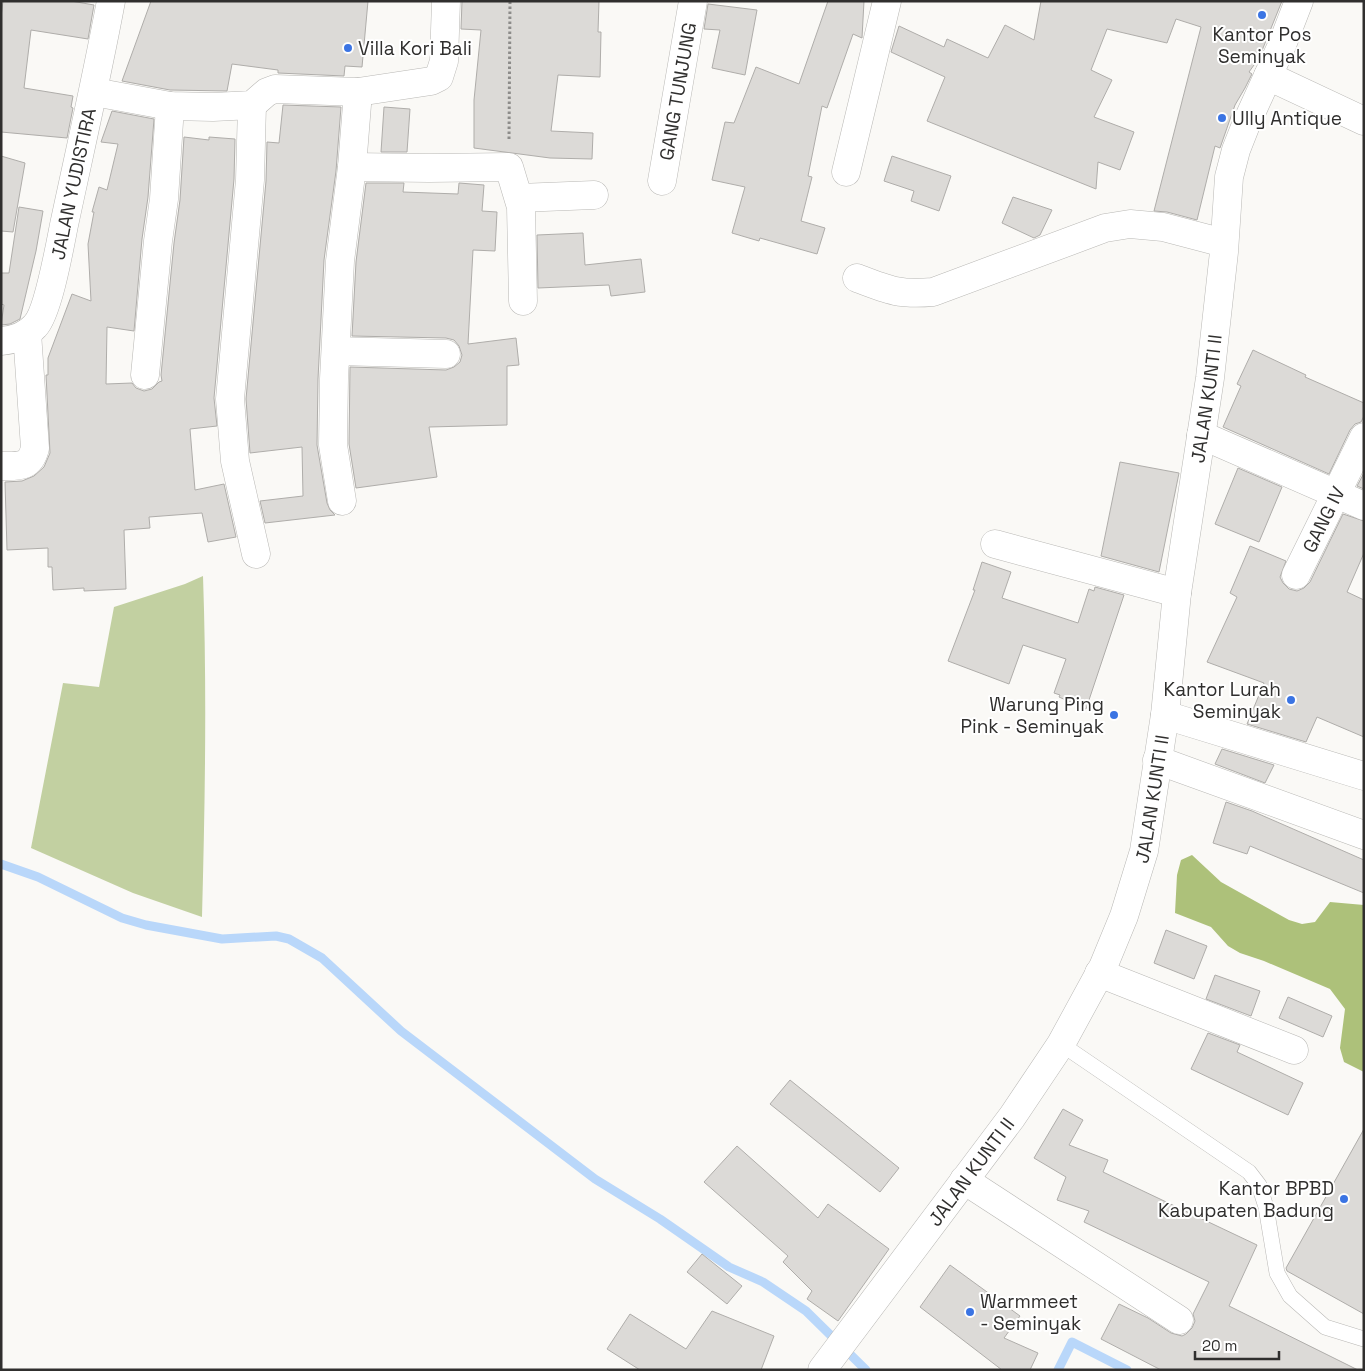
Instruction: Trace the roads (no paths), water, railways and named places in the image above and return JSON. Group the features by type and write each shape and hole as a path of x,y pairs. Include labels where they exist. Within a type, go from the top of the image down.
{"street":[{"name":"JALAN YUDISTIRA","path":"27,333 36,326 42,314 54,271 94,92 111,1"},
{"path":"94,92 170,106 213,108 252,105 267,92 275,89 358,92 431,81 439,77 444,61 446,1"},
{"name":"GANG TUNJUNG","path":"662,181 693,1"},
{"path":"846,172 887,1"},
{"name":"JALAN KUNTI II","path":"822,1370 1012,1117 1061,1044 1100,973 1124,916 1144,851 1164,715 1177,593 1210,378 1229,178 1244,129 1299,1"},
{"path":"1268,76 1364,121"},
{"path":"342,501 333,445 336,350 340,262 352,167 358,92"},
{"path":"252,105 250,180 230,399 235,461 256,554"},
{"path":"145,375 164,199 170,106"},
{"path":"352,167 509,167 521,207 523,302"},
{"path":"519,198 594,195"},
{"path":"857,278 889,291 909,294 932,292 1104,228 1130,224 1164,227 1224,243"},
{"path":"1,341 16,340 27,333 35,448 32,458 26,463 16,466 1,466"},
{"path":"336,350 446,354"},
{"path":"1201,435 1364,506"},
{"name":"GANG IV","path":"1296,575 1364,437"},
{"path":"995,544 1177,593"},
{"path":"1164,715 1364,776"},
{"path":"1157,760 1364,834"},
{"path":"1100,973 1294,1050"},
{"path":"964,1180 1179,1320"}],"lane":[{"path":"1061,1044 1249,1172 1259,1185 1266,1207 1276,1273 1290,1296 1325,1327 1364,1339"}],"waterway":[{"path":"1,864 38,877 122,918 146,925 222,939 276,936 289,939 322,958 401,1031 595,1179 660,1219 729,1267 763,1282 806,1311 866,1370"},
{"path":"1058,1370 1072,1342 1127,1370"}],"place":[{"name":"Kantor Pos Seminyak","path":"1262,15"},
{"name":"Villa Kori Bali","path":"348,48"},
{"name":"Ully Antique","path":"1222,118"},
{"name":"Kantor Lurah Seminyak","path":"1291,700"},
{"name":"Warung Ping Pink - Seminyak","path":"1114,715"},
{"name":"Kantor BPBD Kabupaten Badung","path":"1344,1199"},
{"name":"Warmmeet - Seminyak","path":"970,1312"}]}
